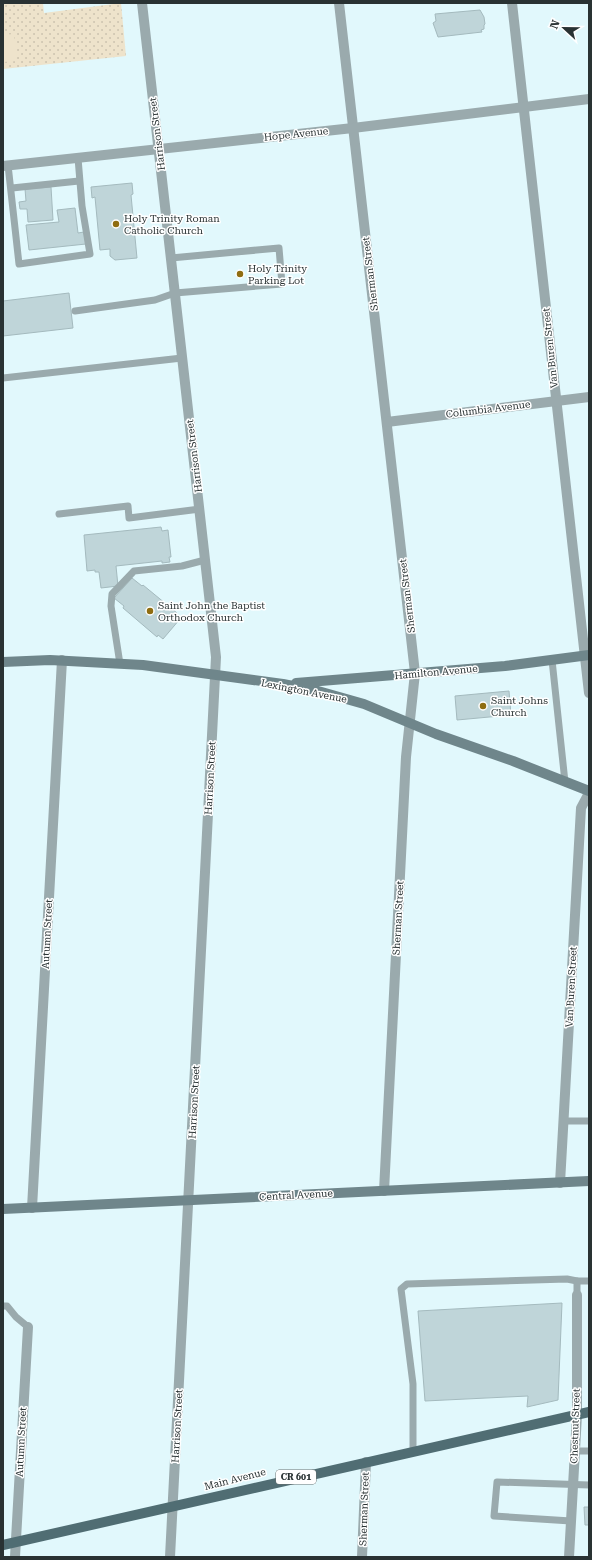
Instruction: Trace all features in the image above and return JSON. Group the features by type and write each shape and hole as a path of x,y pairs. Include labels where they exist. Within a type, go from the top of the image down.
{"main road":[{"name":"Hamilton Avenue","path":"283,684 416,673 552,660 587,655"},
{"name":"Lexington Avenue","path":"3,662 62,660 143,665 283,684 344,697 589,792"},
{"name":"Central Avenue","path":"3,1209 589,1181"},
{"name":"Main Avenue","path":"3,1545 589,1412"}],"street":[{"name":"Harrison Street","path":"142,3 216,657 170,1557"},
{"name":"Sherman Street","path":"339,3 416,673 406,757 384,1191"},
{"name":"Van Buren Street","path":"512,3 556,400 587,655 589,693"},
{"name":"Hope Avenue","path":"6,166 353,128 589,99"},
{"name":"Columbia Avenue","path":"387,422 589,397"},
{"name":"Autumn Street","path":"32,1208 62,660"},
{"name":"Van Buren Street","path":"560,1183 581,808 589,792"},
{"name":"Chestnut Street","path":"569,1557 577,1415 577,1295"},
{"name":"Autumn Street","path":"15,1557 28,1327"},
{"name":"Sherman Street","path":"362,1557 366,1462"}],"lane":[{"path":"6,166 12,188 19,264 90,254 79,181 78,158"},
{"path":"12,188 79,181"},
{"path":"75,311 155,300 175,293 282,284 279,248 171,258"},
{"path":"3,378 182,358"},
{"path":"60,514 128,506 129,518 200,509"},
{"path":"120,664 111,606 112,594 134,571 182,566 205,560"},
{"path":"552,660 565,782"},
{"path":"563,1121 589,1121"},
{"path":"413,1451 413,1384 401,1288 407,1284 455,1282 567,1278 577,1281 589,1281"},
{"path":"577,1281 577,1295"},
{"path":"3,1306 8,1306 16,1317 28,1327"},
{"path":"575,1452 589,1451"},
{"path":"571,1521 494,1516 498,1482 589,1485"}],"shaded area":[{"path":"3,3 43,3 44,13 121,3 126,56 3,69"},
{"path":"14,34 17,61 3,62 3,35"}],"building":[{"path":"480,10 484,17 485,24 484,29 481,30 482,32 438,37 433,23 436,21 435,14"},
{"name":"Holy Trinity Roman Catholic Church","path":"132,183 133,194 131,195 137,258 115,260 110,256 110,249 100,250 95,197 92,198 91,187"},
{"path":"51,187 53,220 28,222 27,209 20,209 19,202 26,201 25,189"},
{"path":"75,208 78,233 84,232 86,244 29,250 26,225 59,222 57,210"},
{"path":"69,293 73,328 3,336 3,301"},
{"path":"161,527 162,531 168,530 171,557 169,557 170,562 162,563 162,561 116,566 118,586 101,588 99,572 95,572 95,570 87,571 84,535"},
{"name":"Saint John the Baptist Orthodox Church","path":"132,578 142,586 143,585 177,613 175,615 180,619 163,639 158,635 157,637 123,608 124,606 114,598"},
{"name":"Saint Johns Church","path":"509,691 511,715 457,720 455,696"},
{"path":"562,1303 558,1400 527,1407 528,1396 425,1401 418,1311"},
{"path":"584,1507 589,1507 589,1525 585,1525"}],"place":[{"name":"Holy Trinity Roman Catholic Church","path":"116,224"},
{"name":"Holy Trinity Parking Lot","path":"240,274"},
{"name":"Saint John the Baptist Orthodox Church","path":"150,611"},
{"name":"Saint Johns Church","path":"483,706"}]}
